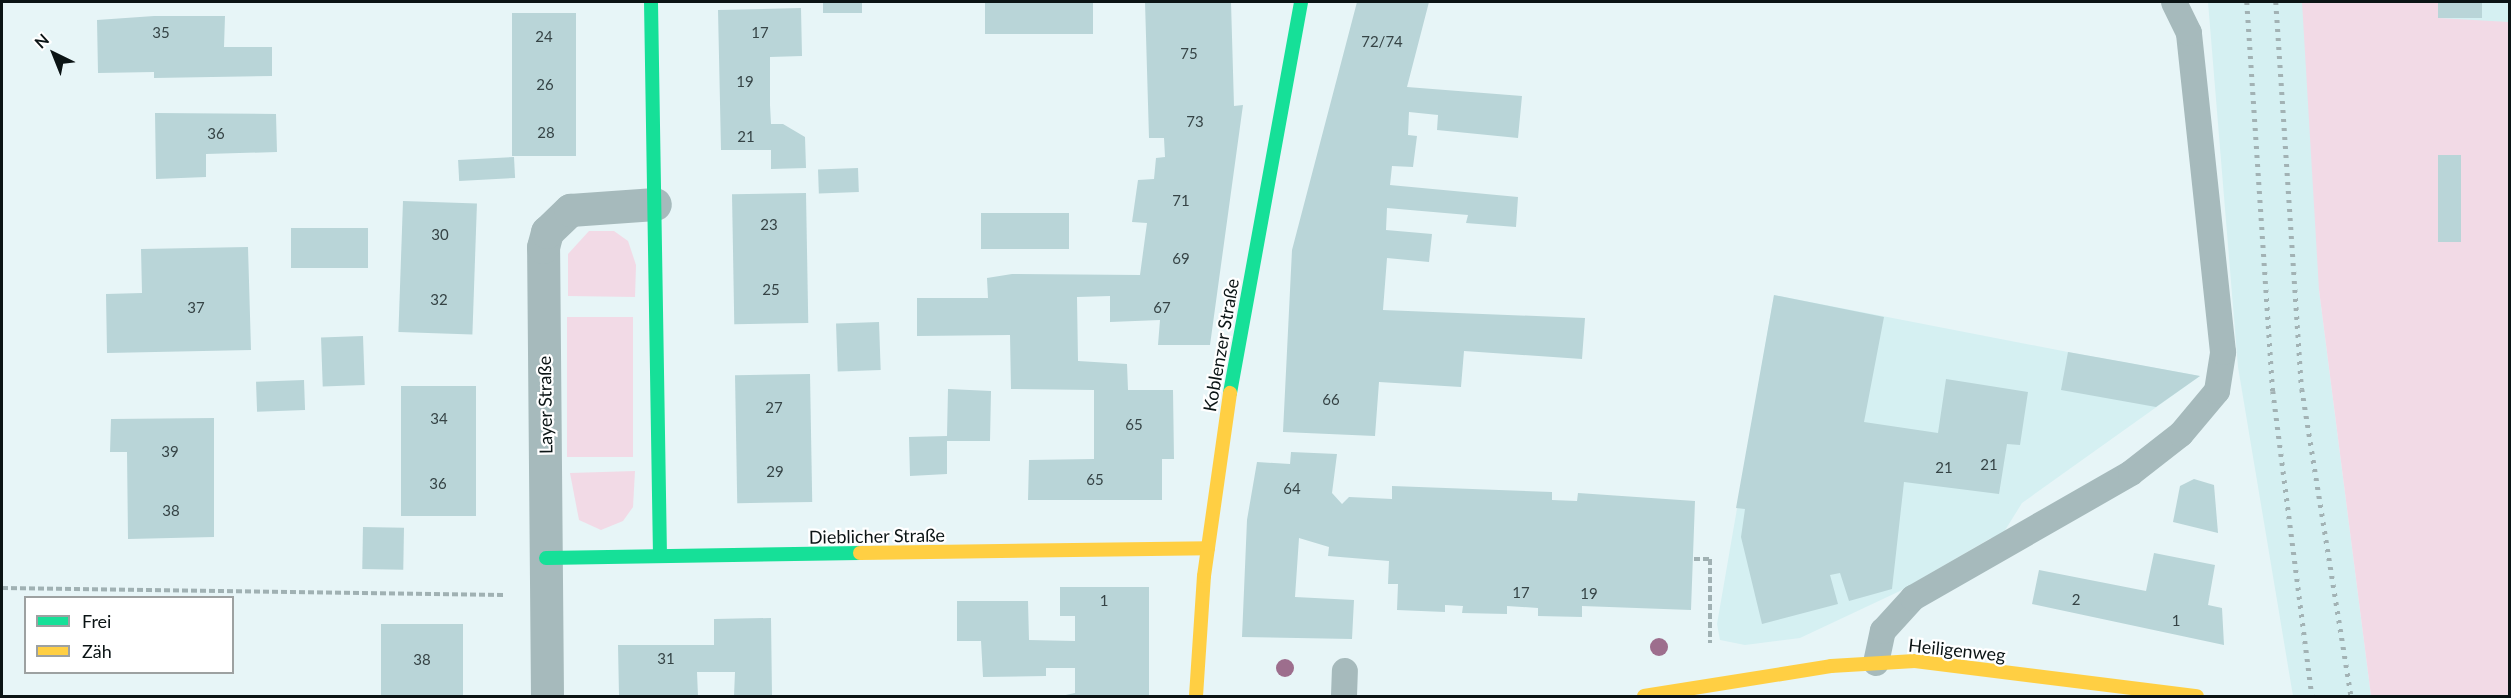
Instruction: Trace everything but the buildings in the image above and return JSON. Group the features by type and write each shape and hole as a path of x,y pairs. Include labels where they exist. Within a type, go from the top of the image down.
{"street":[{"path":"651,2 660,556"},
{"name":"Koblenzer Straße","path":"1196,696 1208,548 1302,2"},
{"name":"Layer Straße","path":"547,696 547,232 570,210 655,204"},
{"name":"Dieblicher Straße","path":"546,558 1208,548"},
{"name":"Heiligenweg","path":"1644,696 1737,679 1876,663 1915,661 2197,696"}],"lane":[{"path":"1876,663 1883,632 1913,598 2157,455 2203,412 2217,391 2223,352 2190,44 2174,2"},
{"path":"1344,696 1345,671"}],"path":[{"path":"1694,559 1710,559 1710,643"},
{"path":"2,588 547,596"}],"shaded area":[{"path":"2208,2 2509,2 2509,339 2319,290 2371,696 2293,696 2238,367"},
{"path":"2302,2 2438,2 2438,18 2509,22 2509,696 2371,696 2319,290"},
{"path":"589,231 614,231 628,241 636,265 635,297 568,296 568,254"},
{"path":"1774,295 2200,376 2022,503 1999,540 1991,538 1900,591 1800,638 1745,645 1720,640 1717,624"},
{"path":"567,317 633,317 633,457 567,457"},
{"path":"635,471 633,507 623,521 601,530 579,520 570,473"}],"railway":[{"path":"2247,2 2273,391 2312,696"},
{"path":"2276,2 2302,389 2351,696"}],"traffic: fast":[{"path":"651,2 660,556"},
{"path":"1230,393 1301,2"},
{"path":"546,558 860,553"}],"traffic: slow":[{"path":"1196,696 1204,576 1230,393"},
{"path":"860,553 1208,548"},
{"path":"1644,696 1831,666 1915,661 2197,696"}]}
